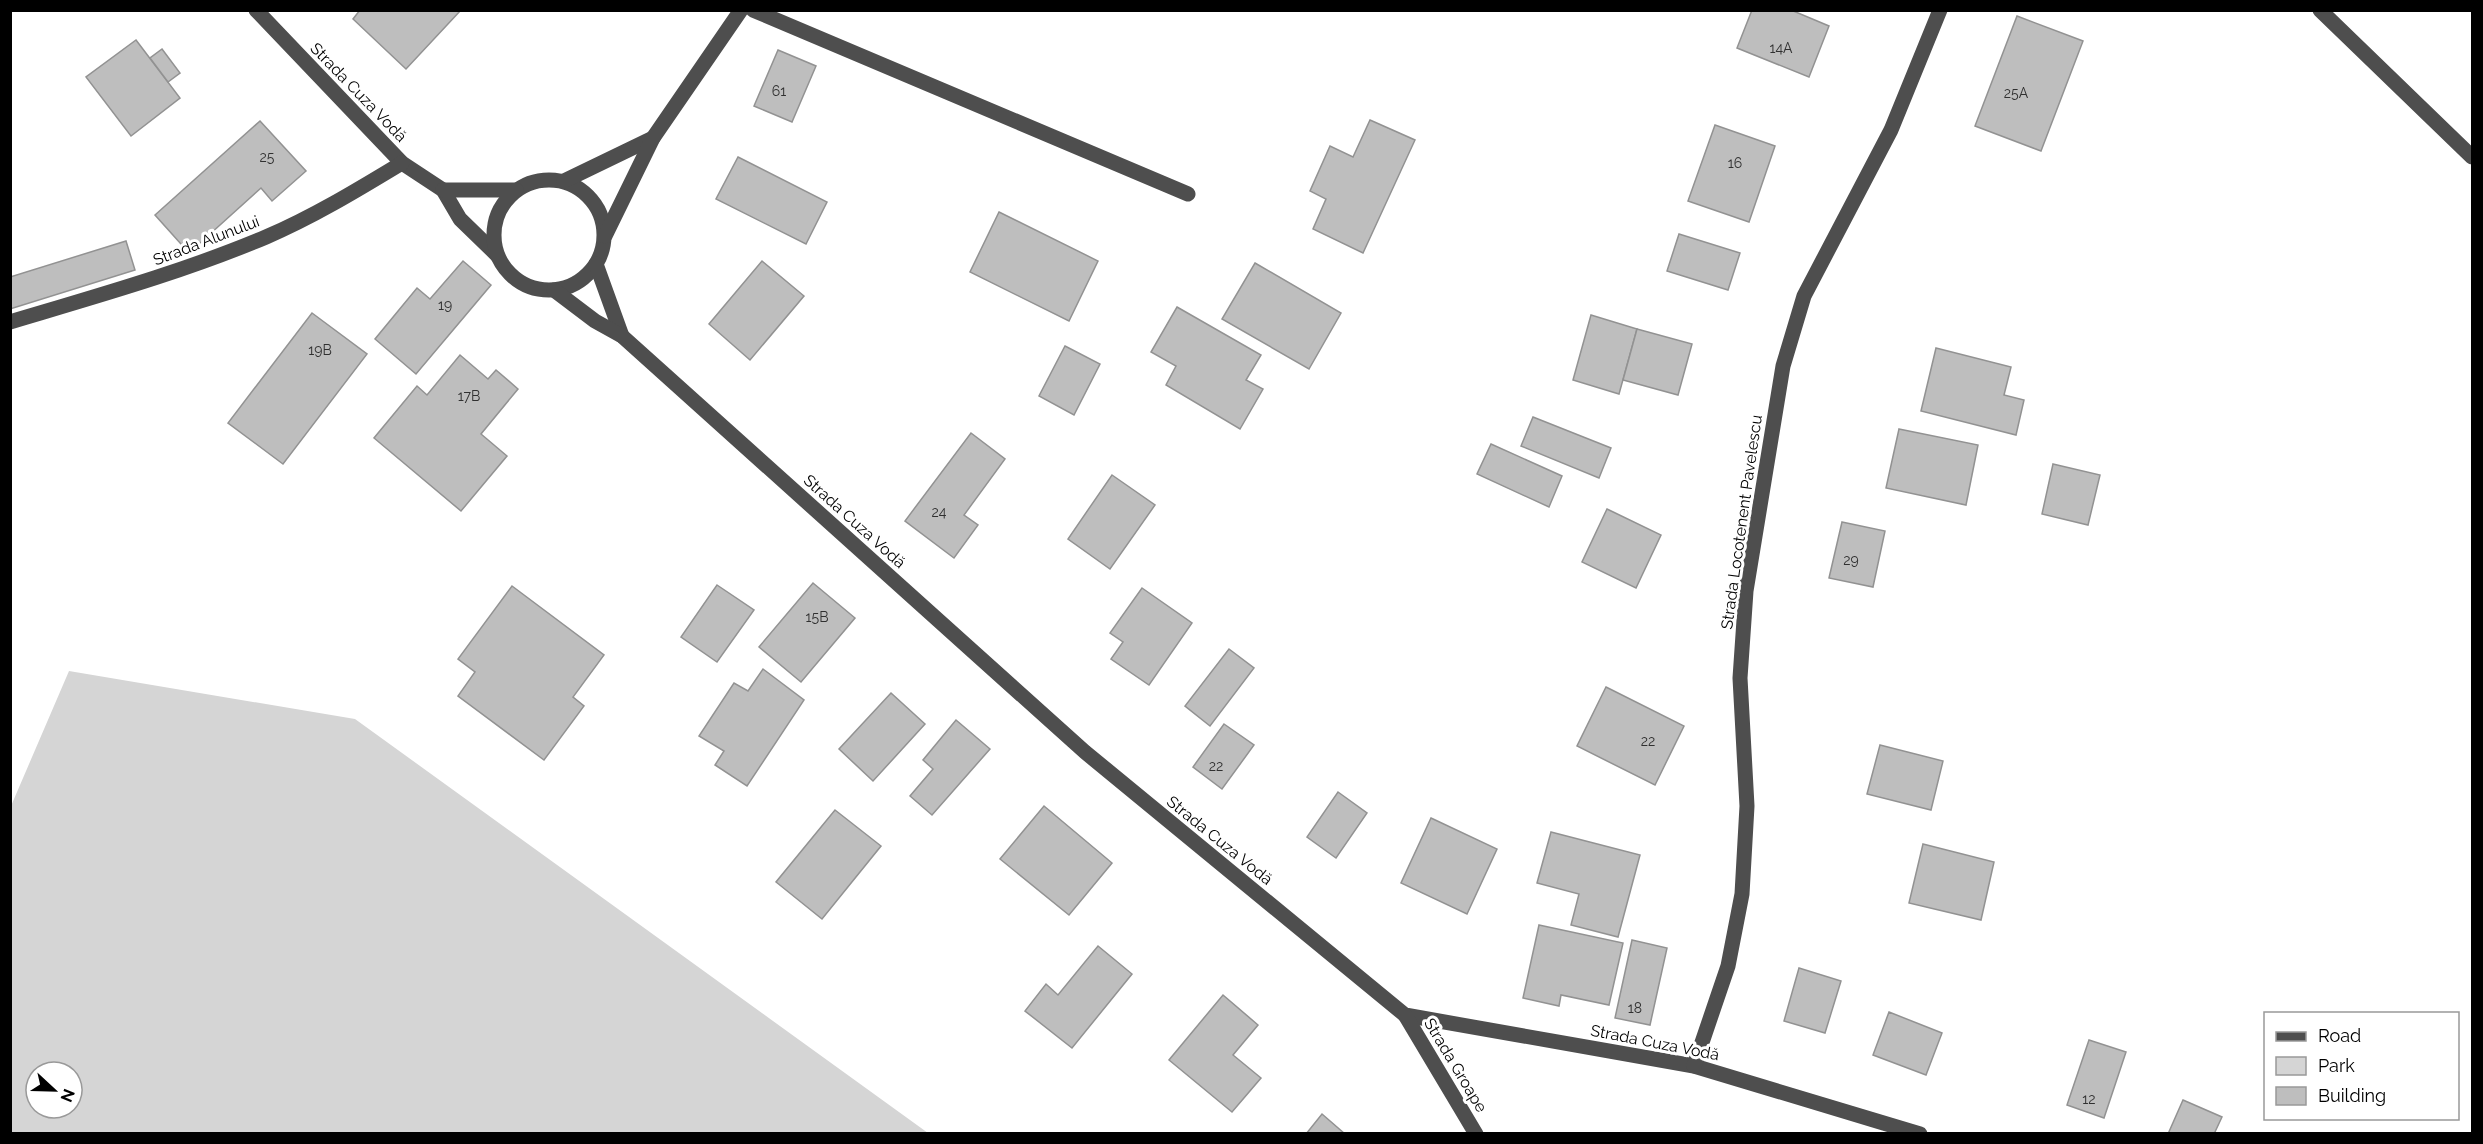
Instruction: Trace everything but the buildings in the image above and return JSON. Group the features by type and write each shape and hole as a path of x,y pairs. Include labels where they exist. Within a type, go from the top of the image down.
{"street":[{"name":"Strada Cuza Vodă","path":"256,10 402,163 443,190 460,219 497,255"},
{"path":"516,190 501,208 494,231 497,255 510,274 530,287 554,290 578,282 596,264 605,236 653,138 741,10"},
{"path":"753,10 1188,195"},
{"name":"Strada Locotenent Pavelescu","path":"1694,1066 1728,966 1742,894 1747,806 1740,678 1746,591 1783,366 1804,296 1891,130 1940,10"},
{"path":"2320,10 2472,157"},
{"path":"564,181 653,138"},
{"name":"Strada Alunului","path":"10,322 163,277 268,236 348,195 402,163"},
{"path":"443,190 516,190 539,180 564,181 586,193 600,212 605,236"},
{"name":"Strada Cuza Vodă","path":"596,264 622,336"},
{"name":"Strada Cuza Vodă","path":"554,290 594,321 622,336 1084,752 1405,1015 1694,1066 1920,1134"},
{"name":"Strada Groape","path":"1405,1015 1476,1134"}],"green space":[{"path":"69,671 355,719 928,1133 11,1133 11,806"}]}
